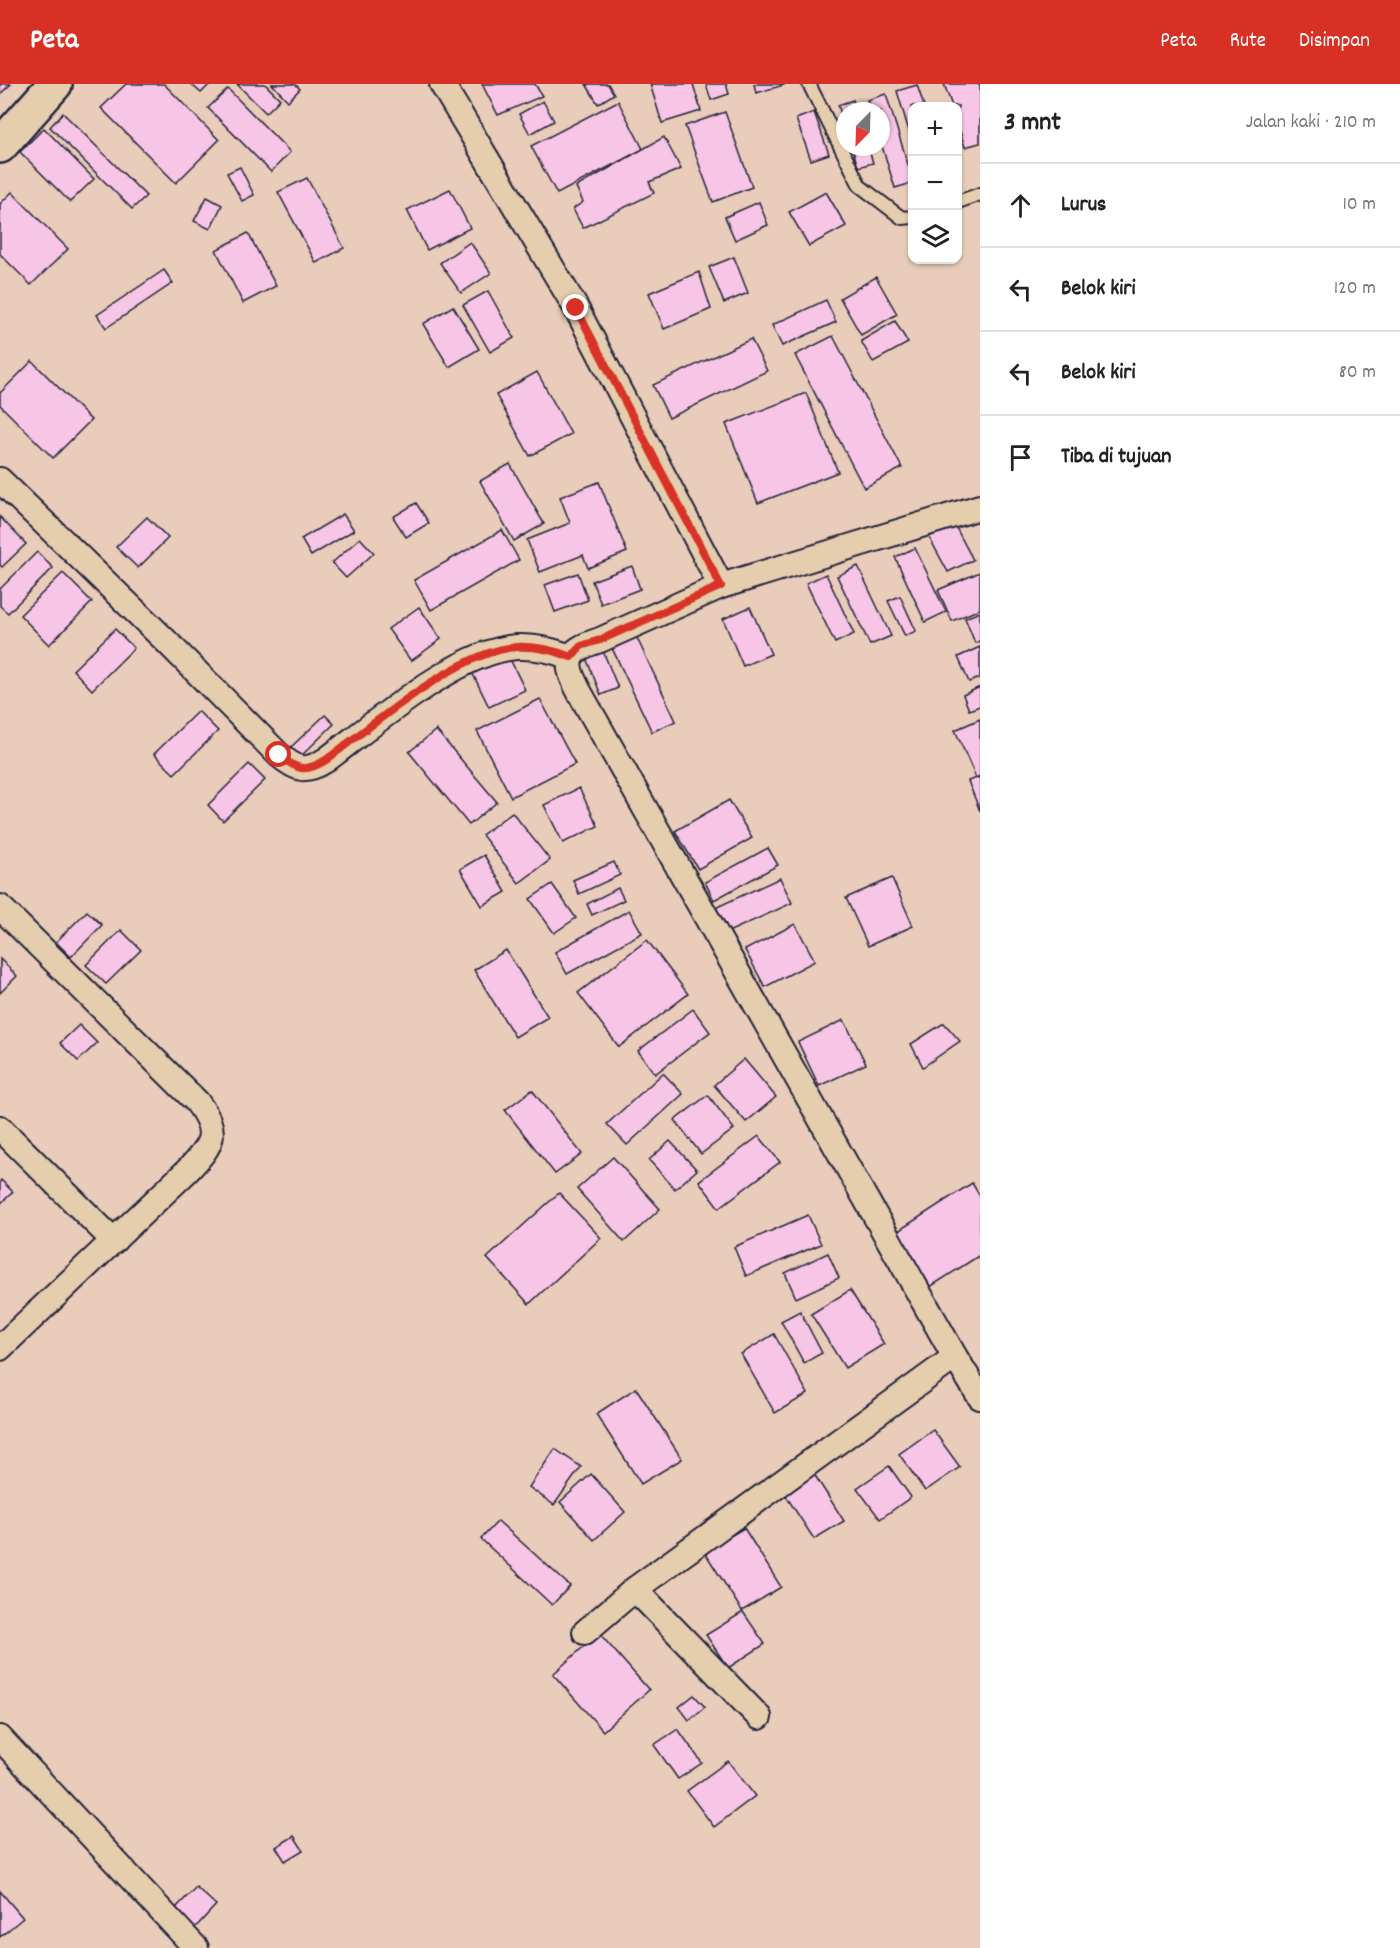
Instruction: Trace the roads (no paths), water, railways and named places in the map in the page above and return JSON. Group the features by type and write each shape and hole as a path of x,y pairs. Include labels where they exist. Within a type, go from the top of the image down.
{"main road":[{"path":"0,146 55,84"}],"street":[{"path":"450,86 576,308 721,586"},
{"path":"0,480 279,755 292,765 301,768 313,768 326,760 413,694 474,658 515,647 542,647 571,657"},
{"path":"980,507 721,586 600,640 581,646 571,657 569,673 955,1357 980,1397"},
{"path":"0,907 197,1102 208,1117 212,1135 205,1153 114,1240 2,1341"},
{"path":"0,1128 114,1240"},
{"path":"585,1632 635,1589 955,1357"},
{"path":"635,1589 759,1717"},
{"path":"0,1738 196,1948"}],"lane":[{"path":"809,84 860,186 903,218 908,217"},
{"path":"962,200 980,194"}]}
